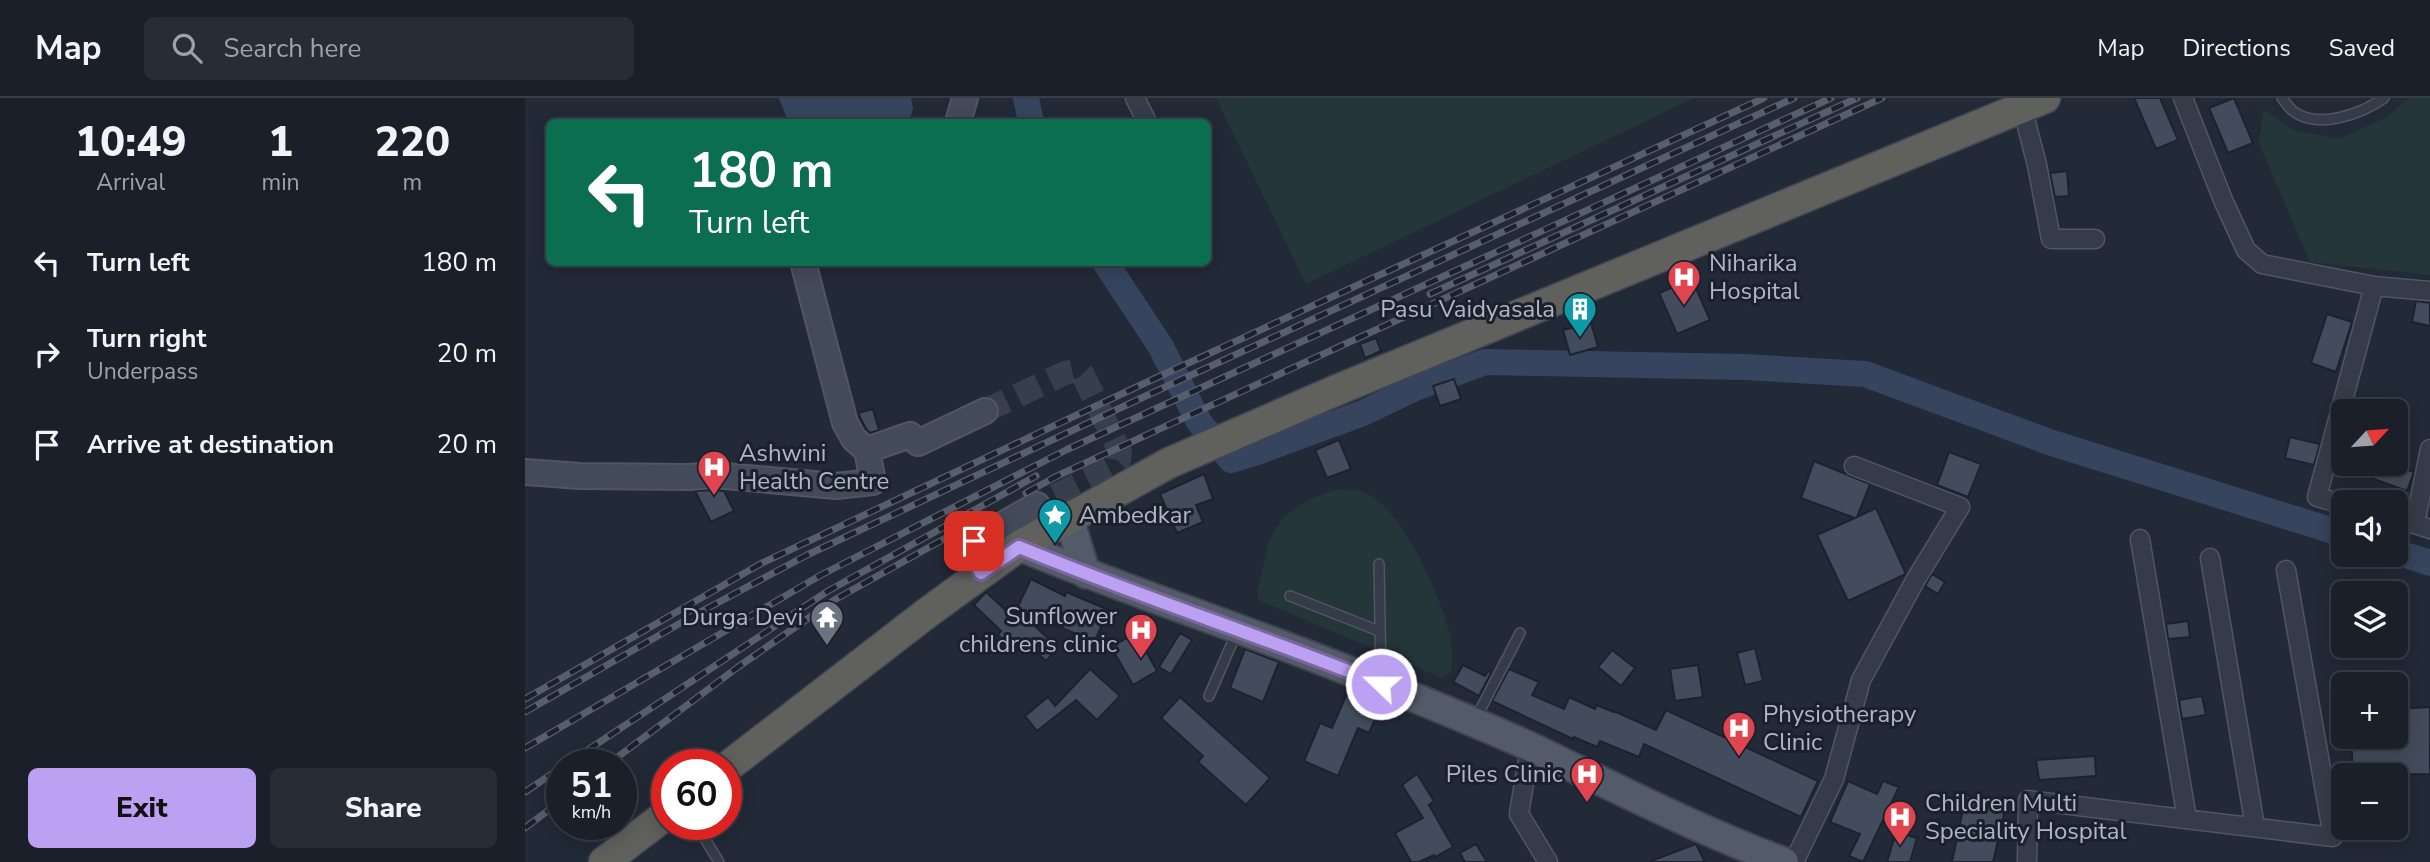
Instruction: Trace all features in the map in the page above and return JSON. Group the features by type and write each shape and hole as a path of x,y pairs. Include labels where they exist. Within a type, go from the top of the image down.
{"highway":[{"path":"742,756 981,573 1019,547 1169,463 2033,103"},
{"path":"604,862 651,826"}],"main road":[{"path":"959,119 965,98"},
{"path":"525,472 580,476 713,475 836,486 873,482 867,450 854,439 845,424 804,266"},
{"path":"867,450 910,435 918,443 985,411"},
{"path":"981,573 969,552 974,541 1037,505"},
{"path":"1069,518 1086,575"},
{"path":"1019,547 1086,575 1381,684 1530,747 1724,840 1784,862"}],"street":[{"path":"1135,98 1146,119"},
{"path":"2183,98 2223,200 2246,250 2262,264 2374,286 2430,291"},
{"path":"2033,103 2037,165 2051,239 2095,239"},
{"path":"2331,501 2317,497 2374,286"},
{"path":"2423,526 2430,449"},
{"path":"1794,862 1834,779 1861,680 1916,579 1960,508 1854,466"},
{"path":"2140,539 2187,819"},
{"path":"2210,558 2255,827"},
{"path":"2027,862 2028,800 2333,837 2286,570"},
{"path":"1530,747 1519,814 1548,862"}],"lane":[{"path":"2282,98 2293,111 2313,120 2333,119 2364,109 2384,98"},
{"path":"1379,564 1381,684"},
{"path":"1290,596 1379,631"},
{"path":"1209,695 1232,643 1235,628"},
{"path":"1473,723 1520,633"},
{"path":"706,840 719,862"}],"shaded area":[{"path":"1216,98 1694,98 1306,284"},
{"path":"2409,98 2430,98 2430,275 2310,262 2259,143 2263,109 2294,130 2339,139 2385,118"},
{"path":"1339,489 1366,493 1380,503 1394,517 1419,556 1438,598 1451,639 1452,671 1442,678 1258,600 1258,586 1274,531 1297,507 1317,496"}],"water":[{"path":"779,98 911,98 913,109 910,119 787,119"}],"building":[{"path":"2134,98 2160,98 2178,140 2156,149"},
{"path":"2234,98 2253,143 2228,153 2209,108"},
{"path":"2067,171 2069,196 2055,197 2050,173"},
{"path":"1692,279 1710,320 1677,334 1659,293"},
{"path":"2416,301 2430,303 2430,326 2412,322"},
{"path":"2327,314 2352,322 2336,372 2311,363"},
{"name":"Pasu Vaidyasala","path":"1591,323 1598,347 1570,355 1563,330"},
{"path":"1376,338 1381,351 1365,358 1360,344"},
{"path":"1454,379 1461,399 1440,406 1433,386"},
{"path":"873,409 879,430 870,433 858,413"},
{"path":"2290,437 2320,444 2314,465 2285,458"},
{"path":"1339,440 1351,469 1327,478 1315,450"},
{"path":"1949,452 1981,464 1968,497 1937,485"},
{"path":"1814,461 1870,484 1857,517 1876,508 1906,574 1848,601 1817,535 1855,518 1801,498"},
{"path":"2408,470 2414,472 2407,490 2371,478 2408,476"},
{"path":"1204,474 1213,499 1196,505 1203,522 1177,533 1160,494"},
{"path":"695,491 724,491 734,511 711,522"},
{"path":"1932,574 1945,582 1938,594 1925,586"},
{"path":"1031,579 1065,596 1066,592 1109,610 1094,642 1017,608"},
{"path":"986,592 1013,617 1017,609 1058,648 1046,661 1024,641 1015,651 998,635 1001,631 974,605"},
{"path":"2188,621 2190,637 2168,639 2166,624"},
{"path":"1136,633 1157,671 1133,685 1111,647"},
{"path":"1180,633 1192,640 1171,674 1159,667"},
{"path":"1755,648 1763,681 1745,685 1737,653"},
{"path":"1245,649 1279,662 1263,702 1230,688"},
{"path":"1612,650 1635,668 1621,686 1598,667"},
{"path":"1463,665 1485,676 1488,671 1491,673 1479,696 1453,682"},
{"path":"1698,665 1703,697 1675,701 1670,669"},
{"path":"1090,669 1120,696 1097,720 1076,700 1037,731 1025,716 1048,697 1055,706"},
{"path":"1509,669 1539,682 1532,695 1564,709 1569,697 1595,709 1596,705 1614,711 1656,730 1666,710 1818,781 1801,817 1644,744 1639,757 1600,741 1597,747 1574,737 1573,739 1492,701"},
{"path":"1348,691 1381,706 1369,733 1358,728 1338,776 1304,761 1320,723 1332,728"},
{"path":"2202,696 2206,715 2182,719 2179,700"},
{"path":"1180,697 1270,778 1246,805 1198,762 1203,756 1161,718"},
{"path":"2430,707 2430,774 2408,774 2408,763 2352,763 2352,749 2408,749 2408,708"},
{"path":"2095,756 2096,776 2039,780 2036,760"},
{"path":"1417,774 1434,801 1429,805 1453,847 1435,857 1434,855 1419,862 1411,862 1395,833 1423,818 1402,785"},
{"path":"1848,781 1877,794 1883,781 1899,787 1863,862 1849,856 1860,834 1830,822"},
{"path":"1966,795 2006,805 1993,862 1952,862"},
{"path":"1896,832 1917,838 1910,862 1887,862"},
{"path":"1476,844 1487,862 1465,862 1460,853"},
{"path":"1696,844 1705,862 1651,862 1651,861"}],"waterway":[{"path":"1026,98 1030,119"},
{"path":"1108,266 1161,347 1199,422 1231,460 1363,413 1415,388 1485,362 1744,367 1865,374 2049,442 2331,530"},
{"path":"2408,556 2430,563"}],"tunnel":[{"path":"985,411 1065,373 1078,370 1083,375 1120,452 1119,460 1111,468 1037,505"}],"railway":[{"path":"525,699 762,563 1764,98"},
{"path":"525,712 691,617 807,555 1794,98"},
{"path":"525,748 821,575 1066,450 1831,98"},
{"path":"1430,294 1857,98"},
{"path":"1026,493 1057,476 1882,98"},
{"path":"589,749 828,591 1036,476"},
{"path":"628,749 738,667 836,599 962,529"},
{"path":"525,792 546,778"},
{"path":"525,828 546,812"}],"place":[{"name":"Niharika Hospital","path":"1684,307"},
{"name":"Pasu Vaidyasala","path":"1580,339"},
{"name":"Ashwini Health Centre","path":"714,497"},
{"name":"Ambedkar","path":"1055,545"},
{"name":"Durga Devi","path":"827,647"},
{"name":"Sunflower childrens clinic","path":"1141,660"},
{"name":"Physiotherapy Clinic","path":"1739,758"},
{"name":"Piles Clinic","path":"1587,804"},
{"name":"Children Multi Speciality Hospital","path":"1900,847"}],"route":[{"path":"974,541 969,552 981,573 1019,547 1086,575 1309,654 1381,684"}]}
